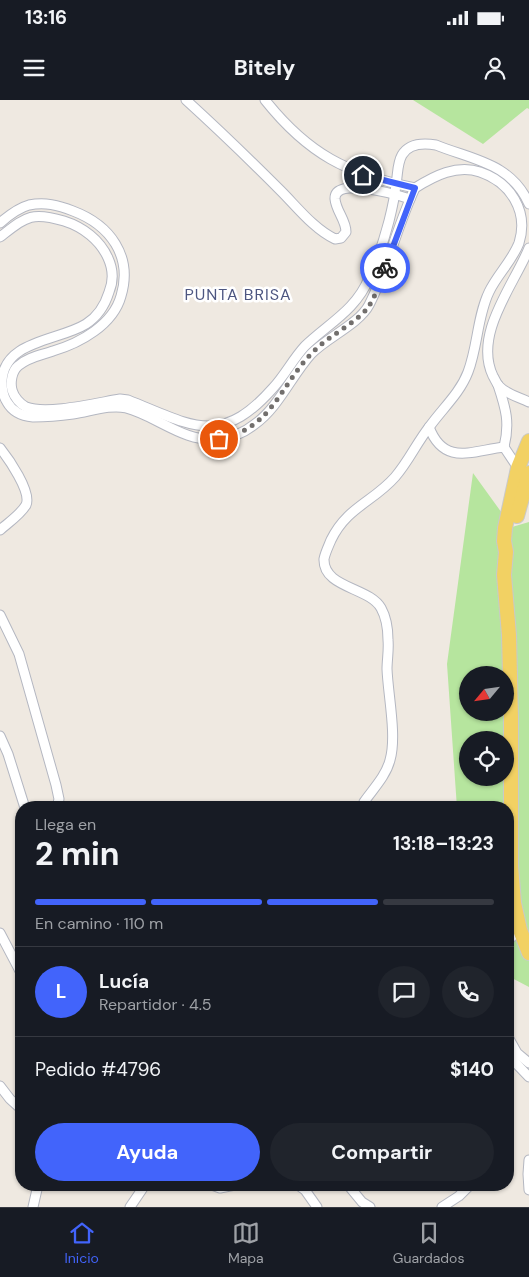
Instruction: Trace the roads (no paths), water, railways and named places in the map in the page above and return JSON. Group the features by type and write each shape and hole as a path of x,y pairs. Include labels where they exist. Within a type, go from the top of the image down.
{"main road":[{"path":"511,801 512,717 504,575 506,552 504,541 506,528 524,475 529,441"},
{"path":"514,915 529,953"}],"street":[{"path":"186,100 231,140 310,220 327,235 335,239 341,238 346,232 346,225 335,201 335,196 339,190 345,187 355,188 394,194 410,199"},
{"path":"265,100 278,117 305,142 334,162 363,175 415,188"},
{"path":"0,223 26,206 43,203 58,206 85,216 102,227 108,234 121,255 124,275 121,299 103,325 82,339 56,351 32,358 14,370 11,379 12,390 18,401 24,406 34,409 50,409 120,399 128,400 178,421 206,427 230,422 256,406 321,330 344,314 357,300 369,279 389,222 398,165 407,149 415,145 427,143 494,166 513,179 524,192 529,204"},
{"path":"452,152 453,170"},
{"path":"0,237 21,221 33,216 46,216 71,223 93,238 104,250 113,278 106,300 95,317 80,327 28,347 14,355 6,364 2,386 7,402 13,410 28,416 47,418 124,407 190,436 206,440 233,436 257,424 312,353 368,308 415,188 453,170 477,170 490,175 509,189 519,204 523,222 520,242 491,288 485,302 471,362 463,384 429,427 396,477 378,493 354,509 336,529 324,559 331,576 343,585 362,592 375,601 380,607 387,628 387,666 392,742 390,760 384,775 365,801"},
{"path":"93,238 102,227"},
{"path":"524,475 504,447 508,420 498,385 488,361 487,350 489,338 504,296 529,248"},
{"path":"491,288 504,296"},
{"path":"95,317 103,325"},
{"path":"498,385 510,394 529,402"},
{"path":"429,427 433,439 443,450 469,453 504,447"},
{"path":"0,448 22,481 27,500 25,506 0,530"},
{"path":"0,615 19,654 56,785 59,801"},
{"path":"0,736 11,761 22,801"},
{"path":"514,935 520,930"},
{"path":"0,933 15,962"},
{"path":"514,1048 517,1053 529,1063"},
{"path":"514,1061 529,1078"},
{"path":"0,1086 15,1105"},
{"path":"529,1160 529,1190"},
{"path":"33,1207 37,1191"},
{"path":"130,1207 141,1191"},
{"path":"306,1191 317,1207"},
{"path":"353,1191 362,1202 370,1207"},
{"path":"442,1207 464,1191"}],"district":[{"name":"PUNTA BRISA","path":"238,294"}]}
